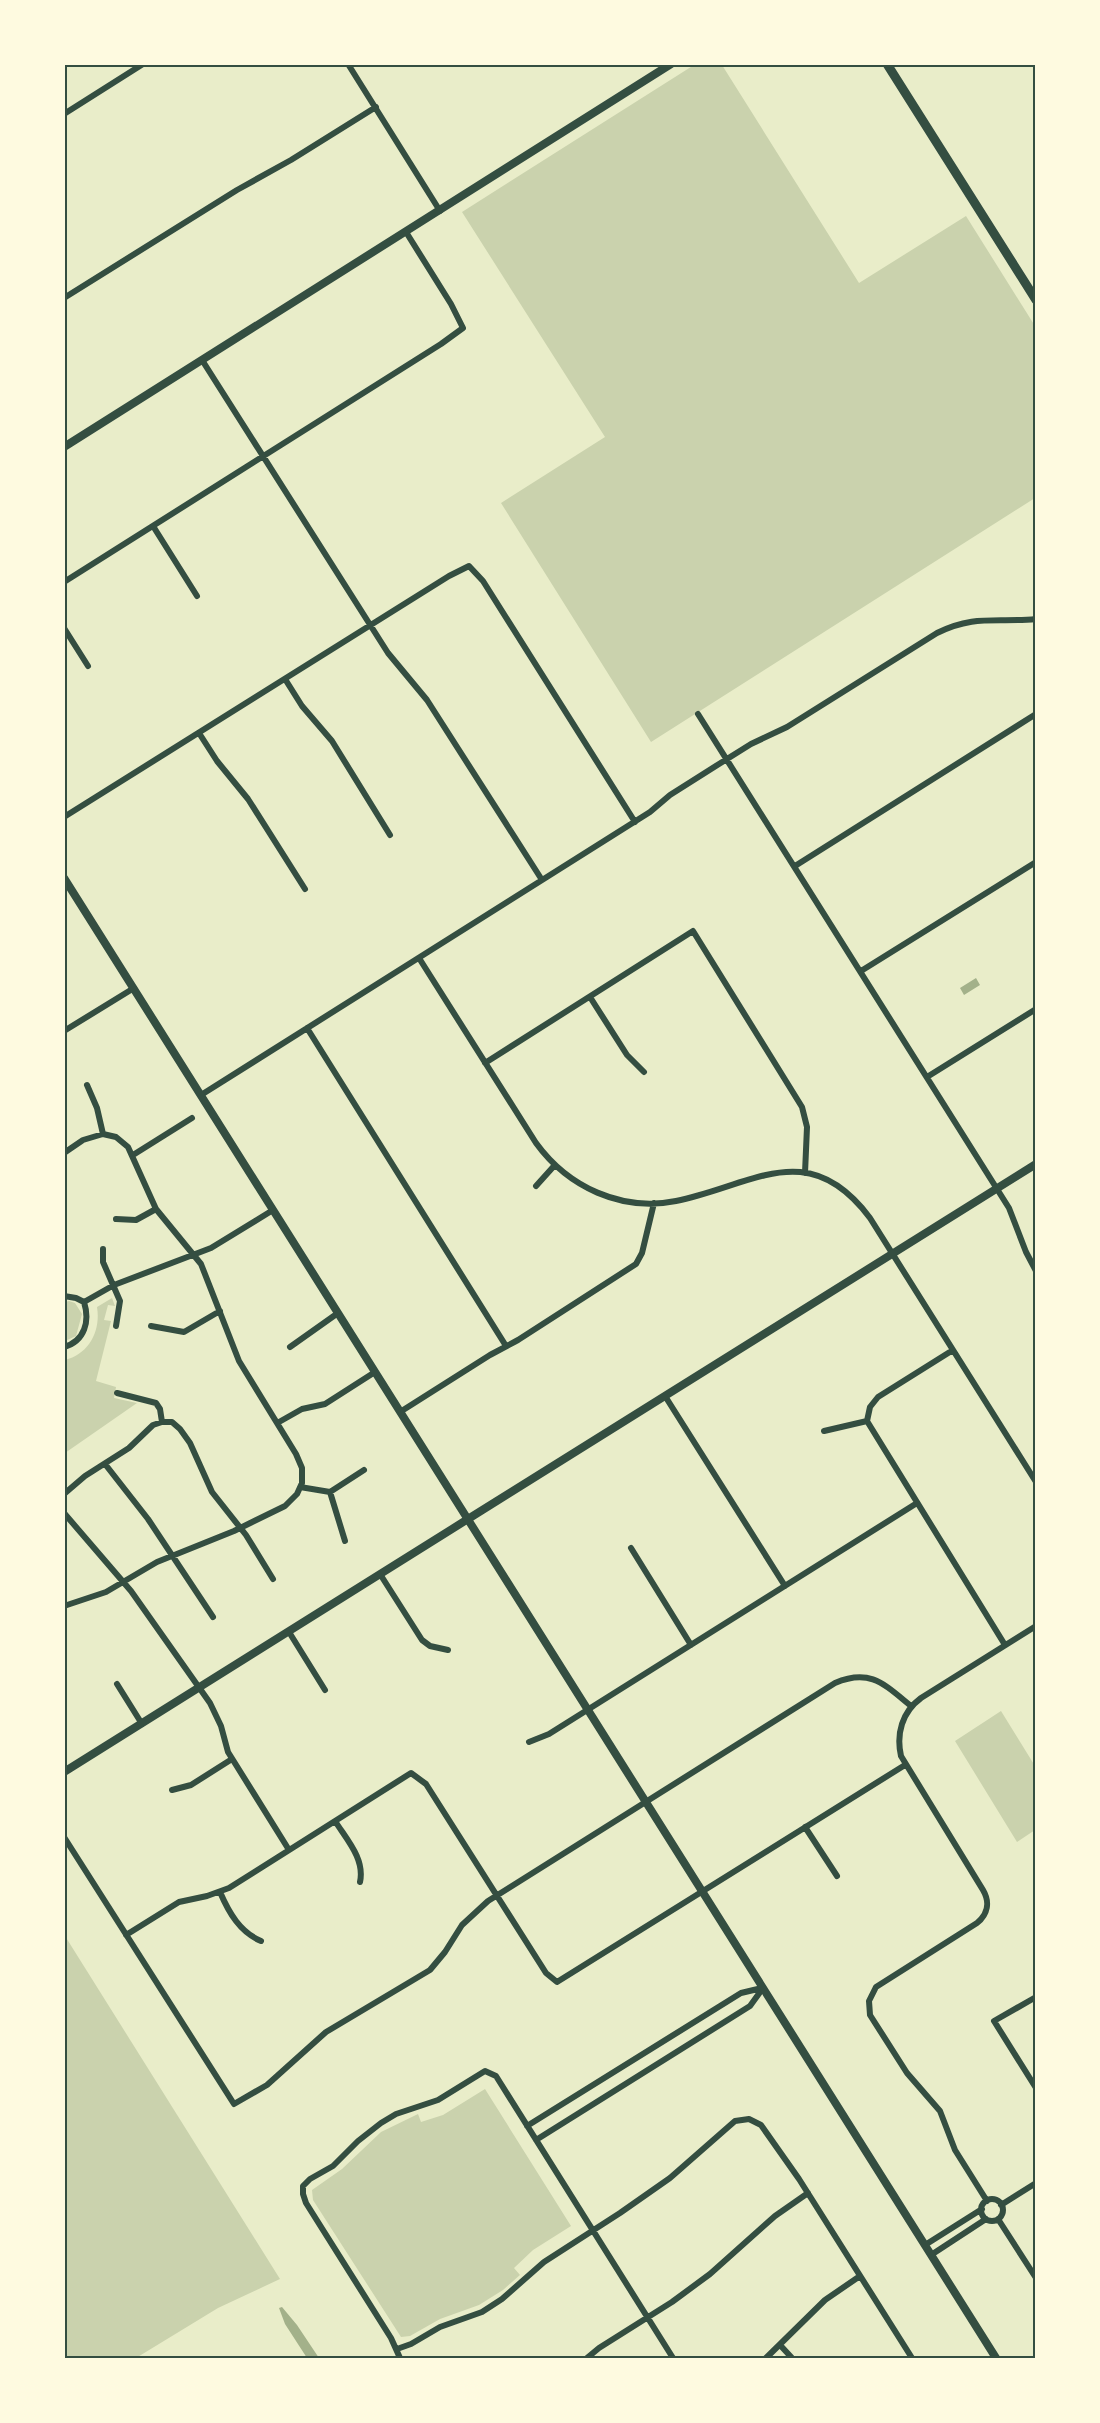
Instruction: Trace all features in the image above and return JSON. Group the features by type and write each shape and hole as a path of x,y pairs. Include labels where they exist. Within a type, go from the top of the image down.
{"main road":[{"path":"887,64 1035,300"},
{"path":"64,878 996,2358"},
{"path":"468,1519 1035,1164"}],"street":[{"path":"64,114 143,64"},
{"path":"348,64 440,211"},
{"path":"64,447 671,64"},
{"path":"64,298 376,107"},
{"path":"64,582 463,328 451,304 406,232"},
{"path":"202,360 370,625 397,665 427,699 542,880"},
{"path":"153,526 197,596"},
{"path":"64,818 370,625 469,566 483,581 634,822"},
{"path":"201,1095 650,812 670,795 727,759 787,727 946,628 977,620 1035,620"},
{"path":"64,628 88,666"},
{"path":"285,679 302,706 332,741 390,835"},
{"path":"698,714 997,1188 1013,1216 1035,1271"},
{"path":"795,866 1034,718"},
{"path":"199,733 217,761 248,799 304,889"},
{"path":"861,971 1035,862"},
{"path":"484,1062 693,931 802,1107 807,1127 805,1173"},
{"path":"419,958 528,1132 554,1166 573,1182 596,1193 619,1200 654,1203 684,1199 770,1173 805,1173 827,1180 852,1197 870,1218 893,1253 1035,1482"},
{"path":"64,1031 134,988"},
{"path":"591,997 627,1055 644,1072"},
{"path":"927,1077 1035,1009"},
{"path":"307,1028 506,1346"},
{"path":"87,1085 97,1108 103,1134"},
{"path":"133,1155 192,1118"},
{"path":"64,1154 82,1140 103,1134 121,1140 133,1155 156,1209 201,1264 239,1361 279,1422 300,1463 302,1478 300,1487 290,1502 241,1527 149,1566 101,1594 64,1606"},
{"path":"536,1186 554,1166"},
{"path":"400,1412 636,1264 642,1253 654,1203"},
{"path":"116,1220 136,1220 156,1209"},
{"path":"84,1302 114,1285 194,1256 224,1242 273,1210"},
{"path":"103,1249 103,1262 120,1301 116,1326"},
{"path":"64,1296 84,1302"},
{"path":"64,1347 76,1342 85,1330 87,1318 84,1302"},
{"path":"151,1326 184,1332 220,1311"},
{"path":"290,1347 338,1313"},
{"path":"953,1350 878,1397 870,1407 867,1421 1005,1645"},
{"path":"279,1422 302,1409 325,1404 375,1372"},
{"path":"117,1393 153,1401 160,1409 162,1422"},
{"path":"665,1396 785,1586"},
{"path":"825,1431 867,1421"},
{"path":"64,1494 129,1448 153,1425 172,1422 184,1433 194,1449 213,1492 241,1527 273,1580"},
{"path":"105,1464 148,1519 213,1617"},
{"path":"300,1487 330,1492 364,1470"},
{"path":"330,1492 345,1541"},
{"path":"529,1743 549,1734 588,1710 917,1503"},
{"path":"64,1513 124,1581 199,1688 218,1719 232,1759 289,1850"},
{"path":"64,1772 468,1519"},
{"path":"631,1548 691,1645"},
{"path":"380,1575 422,1640 430,1646 448,1650"},
{"path":"987,2201 955,2150 940,2111 906,2073 873,2019 868,2006 870,1996 876,1987 977,1923 984,1917 988,1903 983,1890 905,1765 901,1756 899,1738 903,1722 911,1706 1035,1626"},
{"path":"289,1632 325,1690"},
{"path":"64,1837 234,2104 267,2085 326,2032 430,1970 471,1915 497,1896 835,1683 861,1676 880,1681 911,1706"},
{"path":"117,1684 142,1724"},
{"path":"172,1790 191,1785 232,1759"},
{"path":"126,1935 179,1902 220,1892 411,1773 426,1784 546,1973 557,1982 905,1765"},
{"path":"335,1821 358,1858 362,1870 360,1882"},
{"path":"805,1827 837,1876"},
{"path":"220,1892 239,1927 249,1936 261,1941"},
{"path":"527,2126 741,1993 763,1988"},
{"path":"536,2140 750,2006 763,1988"},
{"path":"1035,1997 994,2021 1035,2088"},
{"path":"399,2358 397,2349 304,2198 303,2190 306,2182 333,2166 358,2141 381,2123 396,2114 441,2098 485,2072 496,2076 673,2358"},
{"path":"397,2349 411,2344 440,2327 477,2314 494,2305 518,2287 540,2265 670,2178 735,2121 748,2119 758,2122 764,2129 808,2193 912,2358"},
{"path":"1001,2205 1035,2183"},
{"path":"587,2358 710,2274 775,2216 808,2193"},
{"path":"982,2209 986,2219 992,2221 999,2219 1002,2214 1001,2205 996,2200 987,2201"},
{"path":"925,2245 982,2209 987,2201"},
{"path":"931,2255 986,2219"},
{"path":"999,2219 1035,2278"},
{"path":"766,2358 825,2300 860,2276"},
{"path":"780,2346 792,2358"}],"shaded area":[{"path":"694,65 722,65 859,283 966,216 1035,326 1035,498 651,742 501,503 605,437 462,212"},
{"path":"976,978 980,985 964,995 960,988"},
{"path":"112,1298 115,1306 108,1305 104,1320 111,1321 96,1381 116,1387 114,1398 137,1403 65,1453 65,1360 81,1353 87,1347 97,1325 97,1307"},
{"path":"65,1302 75,1303 82,1314 76,1336 65,1341"},
{"path":"1001,1711 1035,1766 1035,1830 1017,1842 955,1741"},
{"path":"65,1936 280,2279 218,2308 136,2358 65,2358"},
{"path":"485,2089 571,2226 533,2250 514,2268 520,2275 503,2290 479,2305 440,2319 410,2336 401,2337 313,2200 312,2190 342,2169 381,2132 418,2114 421,2122 443,2115"},
{"path":"282,2307 319,2358 307,2358 285,2324 279,2308"}]}
